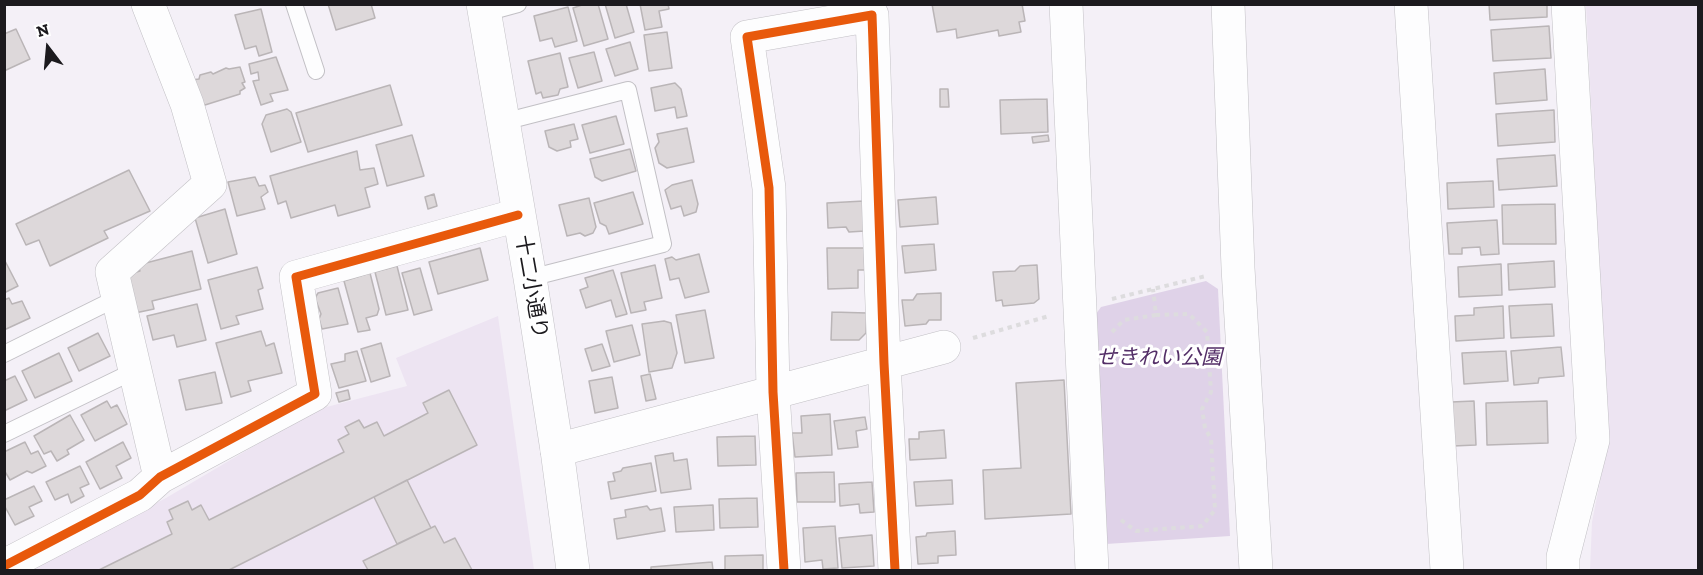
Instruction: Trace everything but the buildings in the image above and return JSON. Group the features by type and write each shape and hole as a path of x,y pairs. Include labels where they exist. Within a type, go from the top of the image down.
{"street":[{"path":"148,4 187,104 210,184 112,272 160,477"},
{"path":"1066,4 1078,307 1092,570"},
{"path":"1228,4 1238,268 1256,570"},
{"path":"1412,4 1447,570"},
{"path":"1563,570 1563,557 1593,440 1568,4"},
{"name":"十二小通り","path":"484,9 530,278 573,570"},
{"path":"784,570 773,392 769,188 747,37 872,15 884,363 895,570"},
{"path":"4,566 141,495 160,477 315,394 296,277 518,215"},
{"path":"557,450 944,346"}],"lane":[{"path":"294,4 316,71"},
{"path":"484,9 518,4"},
{"path":"503,122 628,90 663,244 530,278"},
{"path":"4,354 117,298"},
{"path":"4,434 134,371"}],"path":[{"path":"944,346 1078,307 1238,268"},
{"path":"1153,289 1156,315"},
{"path":"1107,337 1124,320 1156,315 1189,314 1207,332 1211,392 1202,409 1204,428 1211,439 1215,510 1202,526 1136,531 1114,515"}],"shaded area":[{"path":"1586,5 1698,5 1698,570 1590,570 1592,522 1608,441"},
{"path":"498,316 534,570 29,570 166,498 315,410 407,386 396,358"}],"green space":[{"name":"せきれい公園","path":"1206,281 1218,289 1230,536 1106,544 1093,318 1101,307"}],"cycle path":[{"path":"784,570 773,392 769,188 747,37 872,15 884,363 895,570"},
{"path":"4,566 140,495 160,477 315,394 296,277 518,215"}]}
